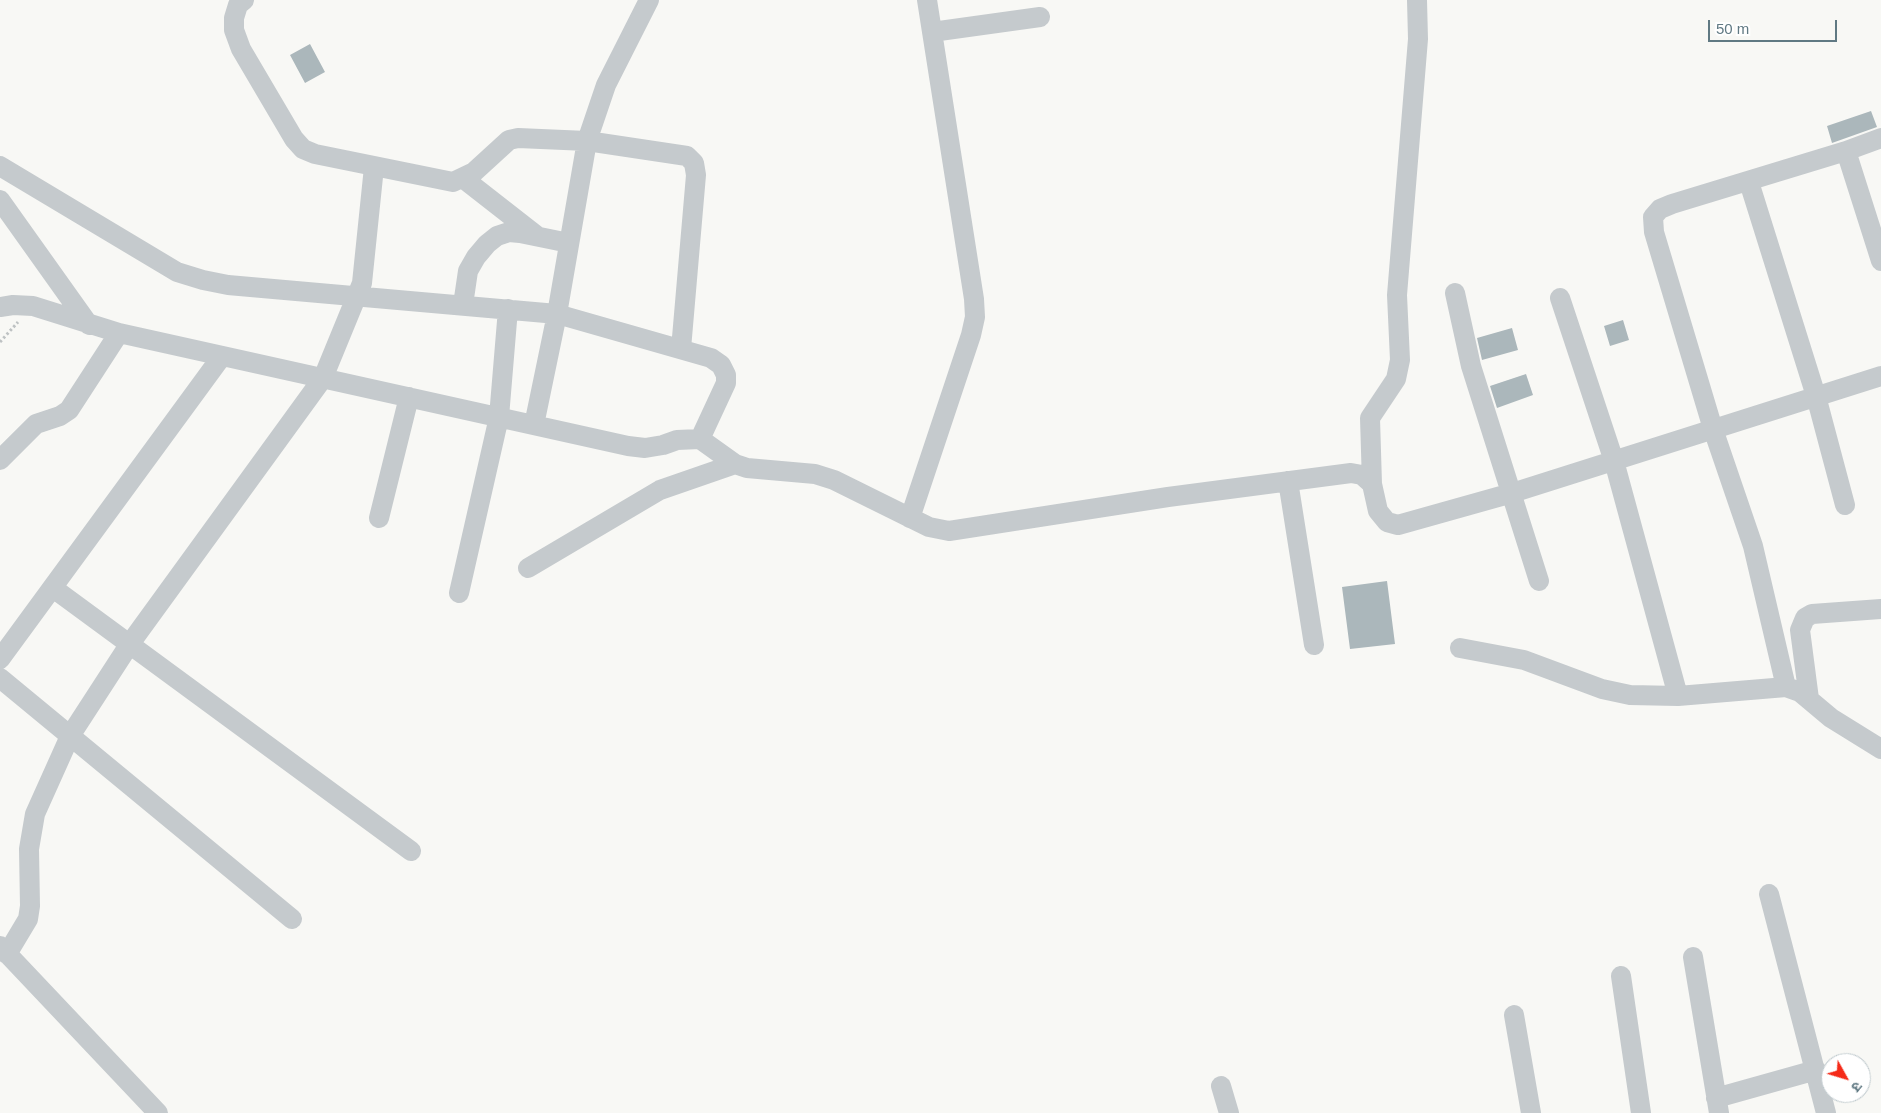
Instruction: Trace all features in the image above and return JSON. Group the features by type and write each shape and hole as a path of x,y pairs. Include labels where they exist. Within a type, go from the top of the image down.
{"street":[{"path":"244,0 238,5 234,18 234,30 241,49 294,139 304,149 314,154 452,182 464,179 509,140 518,138 587,141 687,156 694,164 696,175 681,349"},
{"path":"534,426 557,314 587,141 606,85 649,0"},
{"path":"910,518 971,335 975,317 974,299 927,0"},
{"path":"1417,0 1418,39 1398,295 1400,360 1396,378 1370,418 1372,484 1378,511 1387,522 1398,525 1512,493 1881,376"},
{"path":"932,32 1040,17"},
{"path":"1786,687 1753,546 1713,429 1654,232 1653,217 1660,209 1672,204 1749,182 1881,138"},
{"path":"1846,151 1881,261"},
{"path":"0,166 177,272 228,285 557,314 711,358 721,364 726,375 722,395 704,442"},
{"path":"158,1113 3,950 28,919 30,906 29,849 35,814 70,736 130,645 323,378 358,296 364,267 374,167"},
{"path":"464,179 538,237"},
{"path":"1749,182 1816,396 1845,504"},
{"path":"0,200 89,325"},
{"path":"463,305 468,271 476,257 487,244 509,232 569,243"},
{"path":"1455,293 1471,366 1538,581"},
{"path":"1560,298 1614,461 1678,696"},
{"path":"0,307 13,305 33,306 119,333 628,446 645,448 677,440 704,442 730,460 747,468 815,474 834,480 929,527 949,531 1168,497 1351,473 1362,475 1372,484"},
{"path":"459,593 499,417 508,309"},
{"path":"0,460 36,424 60,416 69,410 119,333"},
{"path":"0,659 222,356"},
{"path":"379,518 409,397"},
{"path":"528,568 660,490 730,460"},
{"path":"1288,481 1314,645"},
{"path":"53,588 411,850"},
{"path":"1809,699 1800,630 1805,618 1812,614 1881,609"},
{"path":"1460,648 1524,660 1602,689 1630,695 1678,696 1786,687 1800,692 1831,718 1881,749"},
{"path":"0,678 292,919"},
{"path":"1769,894 1826,1113"},
{"path":"1692,957 1718,1106 1816,1070"},
{"path":"1621,976 1641,1113"},
{"path":"1514,1015 1531,1113"},
{"path":"1221,1086 1229,1113"}],"building":[{"path":"310,44 325,72 305,83 290,55"},
{"path":"1871,111 1877,127 1832,143 1827,126"},
{"path":"1623,320 1629,340 1610,346 1604,326"},
{"path":"1512,328 1518,350 1482,360 1477,338"},
{"path":"1526,374 1533,395 1497,408 1490,386"},
{"path":"1387,581 1395,644 1350,649 1342,587"}]}
